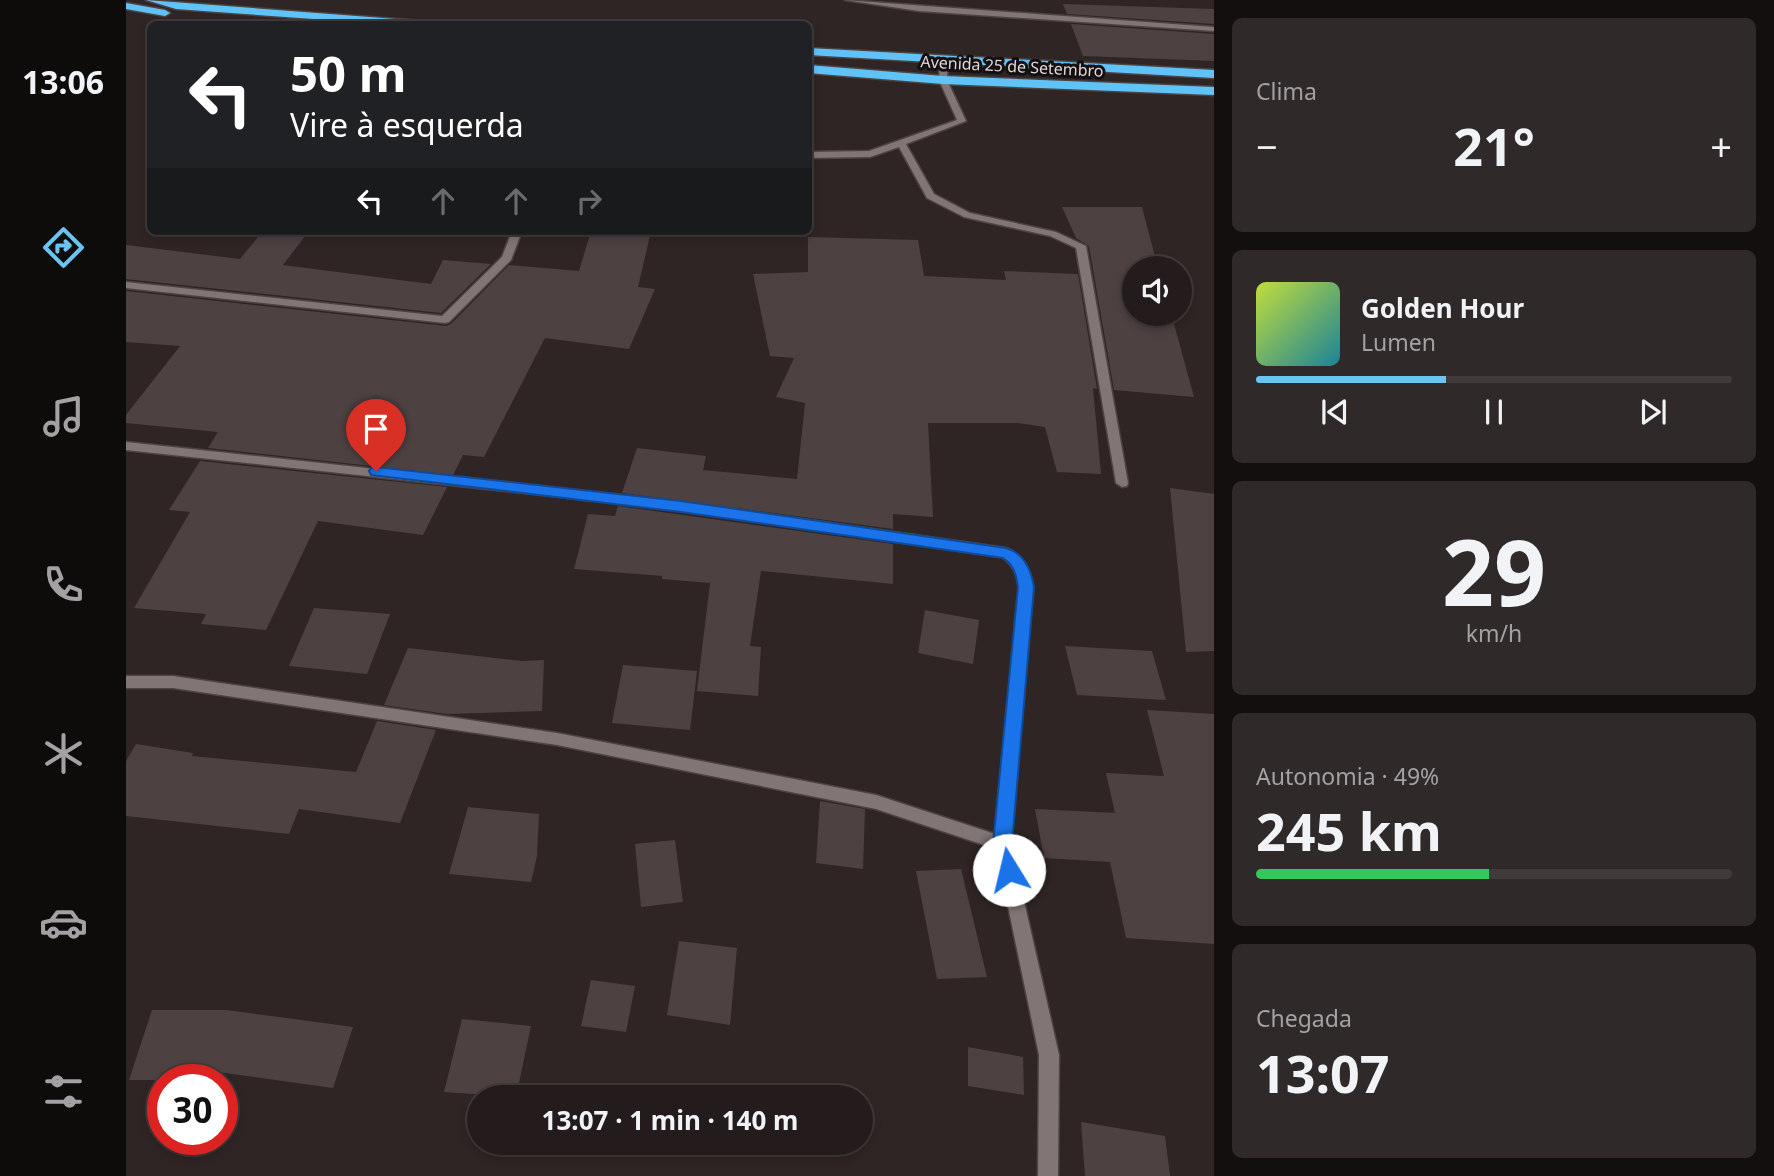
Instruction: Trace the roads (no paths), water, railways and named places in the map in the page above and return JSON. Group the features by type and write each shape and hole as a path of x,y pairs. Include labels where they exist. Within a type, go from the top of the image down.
{"highway":[{"path":"151,0 176,6 381,21"},
{"path":"126,6 219,21"},
{"name":"Avenida 25 de Setembro","path":"812,51 1214,74"},
{"name":"Avenida 25 de Setembro","path":"812,69 943,80 1214,91"}],"street":[{"path":"849,0 919,9 1214,29"},
{"path":"812,155 870,155 962,121 943,80 944,60"},
{"path":"902,144 930,197 967,215 1053,234 1081,246 1122,484"},
{"path":"126,285 445,320 507,258 515,235"},
{"path":"126,446 681,506 1006,553 1014,558 1024,573 1026,587 1003,844 1049,1055 1048,1176"},
{"path":"126,682 173,682 557,739 876,802 1003,844"}]}
